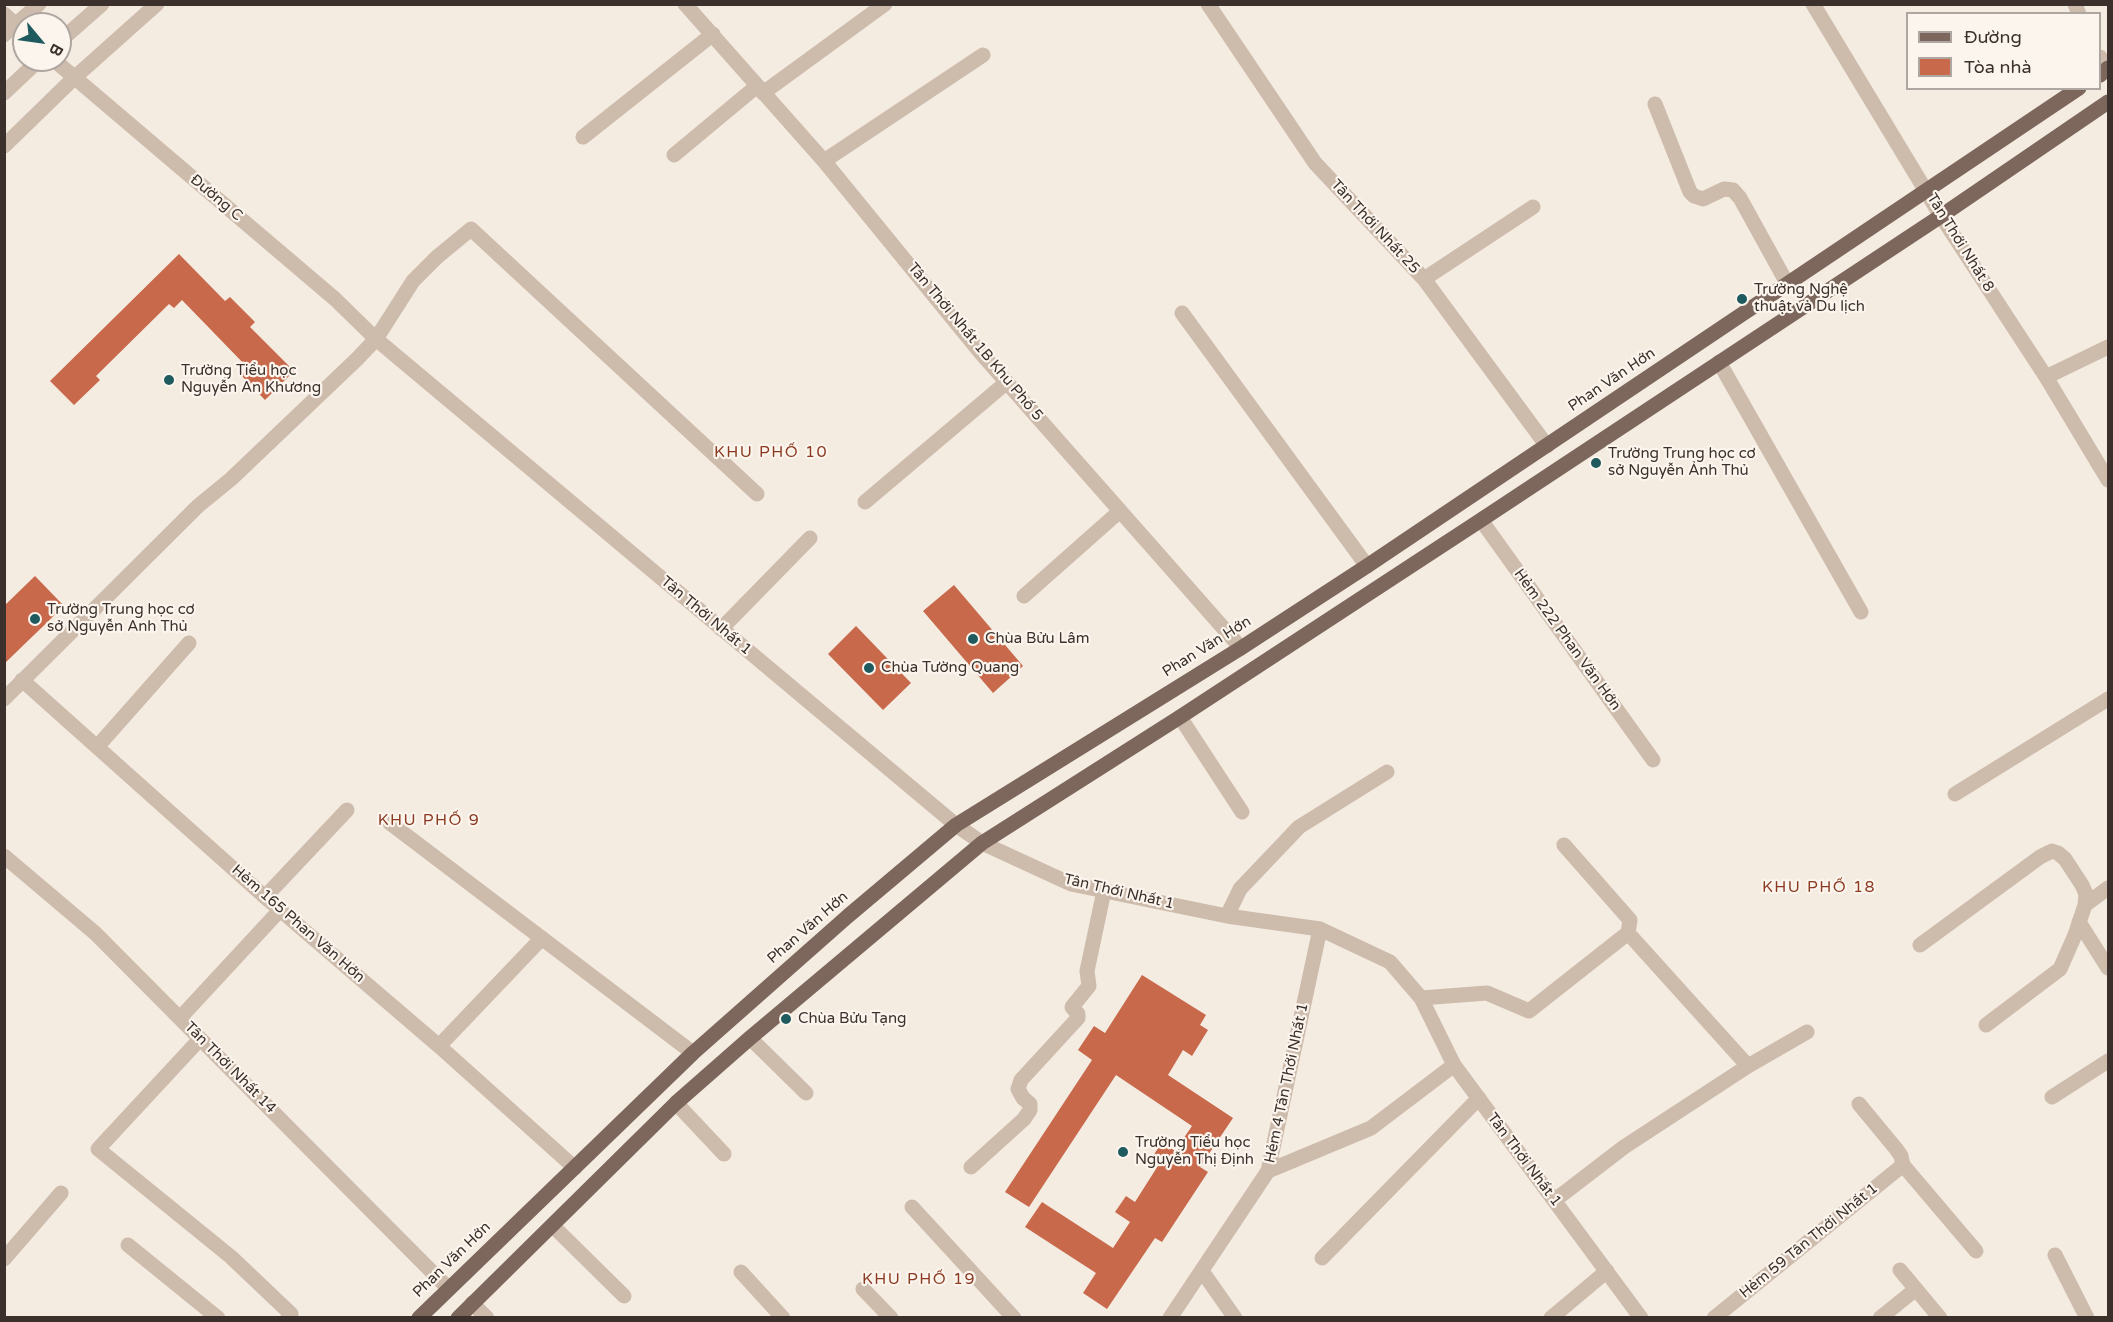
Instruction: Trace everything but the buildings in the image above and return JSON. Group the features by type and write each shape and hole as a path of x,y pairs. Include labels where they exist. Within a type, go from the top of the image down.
{"main road":[{"name":"Phan Văn Hớn","path":"419,1317 693,1053 848,916 956,825 1241,648 1367,566 2076,90"},
{"path":"458,1317 676,1103 982,843 1180,717 1481,520 1941,216 2109,102"}],"street":[{"path":"72,30 102,4"},
{"path":"4,146 74,78 156,4"},
{"name":"Tân Thới Nhất 1B Khu Phố 5","path":"685,4 824,161 1007,382 1241,648"},
{"path":"674,155 760,90 885,4"},
{"name":"Tân Thới Nhất 25","path":"1208,4 1315,163 1424,279 1547,446"},
{"name":"Tân Thới Nhất 8","path":"1813,4 1941,216 2046,377 2109,480"},
{"path":"583,137 713,34"},
{"path":"824,161 983,55"},
{"path":"4,93 26,72"},
{"name":"Đường C","path":"67,72 335,299 376,339"},
{"path":"1655,104 1690,192 1703,199 1724,189 1733,190 1740,198 1788,285"},
{"path":"1424,279 1533,207"},
{"path":"4,699 198,506 231,479 376,339 413,281 437,257 471,229 758,494"},
{"path":"1182,313 1367,566"},
{"name":"Tân Thới Nhất 1","path":"376,339 956,825 982,843 1071,884 1227,916 1320,929 1390,962 1421,998 1454,1065 1641,1317"},
{"path":"2046,377 2109,346"},
{"path":"1719,362 1861,612"},
{"path":"865,502 1007,382"},
{"path":"1024,596 1120,511"},
{"name":"Hẻm 222 Phan Văn Hớn","path":"1481,520 1653,760"},
{"path":"721,629 810,538"},
{"path":"98,747 189,643"},
{"name":"Hẻm 165 Phan Văn Hớn","path":"22,680 265,897 439,1046 575,1168"},
{"path":"1955,794 2109,699"},
{"path":"1180,717 1242,812"},
{"path":"1227,916 1240,889 1299,827 1387,771"},
{"path":"265,897 346,810"},
{"path":"390,823 693,1053"},
{"path":"1421,998 1488,993 1529,1011 1628,933 1630,920 1564,844"},
{"path":"1920,945 2040,857 2052,851 2065,859 2086,894 2085,905 2060,969 1986,1025"},
{"name":"Tân Thới Nhất 14","path":"4,856 95,933 448,1288"},
{"path":"2085,905 2109,888"},
{"path":"971,1167 1024,1119 1030,1110 1030,1104 1018,1089 1021,1080 1078,1018 1078,1014 1072,1007 1089,986 1087,971 1104,891"},
{"path":"180,1018 281,909"},
{"path":"2079,922 2109,969"},
{"name":"Hẻm 4 Tân Thới Nhất 1","path":"1170,1317 1268,1171 1320,929"},
{"path":"1628,933 1748,1066"},
{"path":"439,1046 542,938"},
{"path":"1555,1200 1624,1148 1748,1066 1807,1032"},
{"path":"750,1038 806,1093"},
{"path":"200,1039 98,1149 231,1257 291,1314 288,1317"},
{"path":"2052,1097 2109,1061"},
{"path":"1268,1171 1371,1128 1454,1065"},
{"path":"1322,1258 1479,1098"},
{"path":"676,1103 724,1154"},
{"path":"1859,1104 1897,1150 1903,1165 1976,1251"},
{"name":"Hẻm 59 Tân Thới Nhất 1","path":"1714,1317 1903,1165"},
{"path":"4,1259 61,1193"},
{"path":"912,1207 1014,1317"},
{"path":"553,1226 624,1296"},
{"path":"128,1245 218,1317"},
{"path":"2055,1255 2088,1317"},
{"path":"1900,1270 1940,1317"},
{"path":"1202,1271 1235,1317"},
{"path":"1551,1317 1607,1271"},
{"path":"741,1272 783,1317"},
{"path":"863,1289 891,1317"},
{"path":"1880,1317 1916,1289"},
{"path":"472,1303 487,1317"}],"place":[{"name":"Trường Nghệ thuật và Du lịch","path":"1742,299"},
{"name":"Trường Tiểu học Nguyễn An Khương","path":"169,380"},
{"name":"Trường Trung học cơ sở Nguyễn Ảnh Thủ","path":"1596,463"},
{"name":"Trường Trung học cơ sở Nguyễn Anh Thủ","path":"35,619"},
{"name":"Chùa Bửu Lâm","path":"973,639"},
{"name":"Chùa Tường Quang","path":"869,668"},
{"name":"Chùa Bửu Tạng","path":"786,1019"},
{"name":"Trường Tiểu học Nguyễn Thị Định","path":"1123,1152"}],"district":[{"name":"KHU PHỐ 10","path":"771,453"},
{"name":"KHU PHỐ 9","path":"429,821"},
{"name":"KHU PHỐ 18","path":"1819,888"},
{"name":"KHU PHỐ 19","path":"919,1280"}]}
